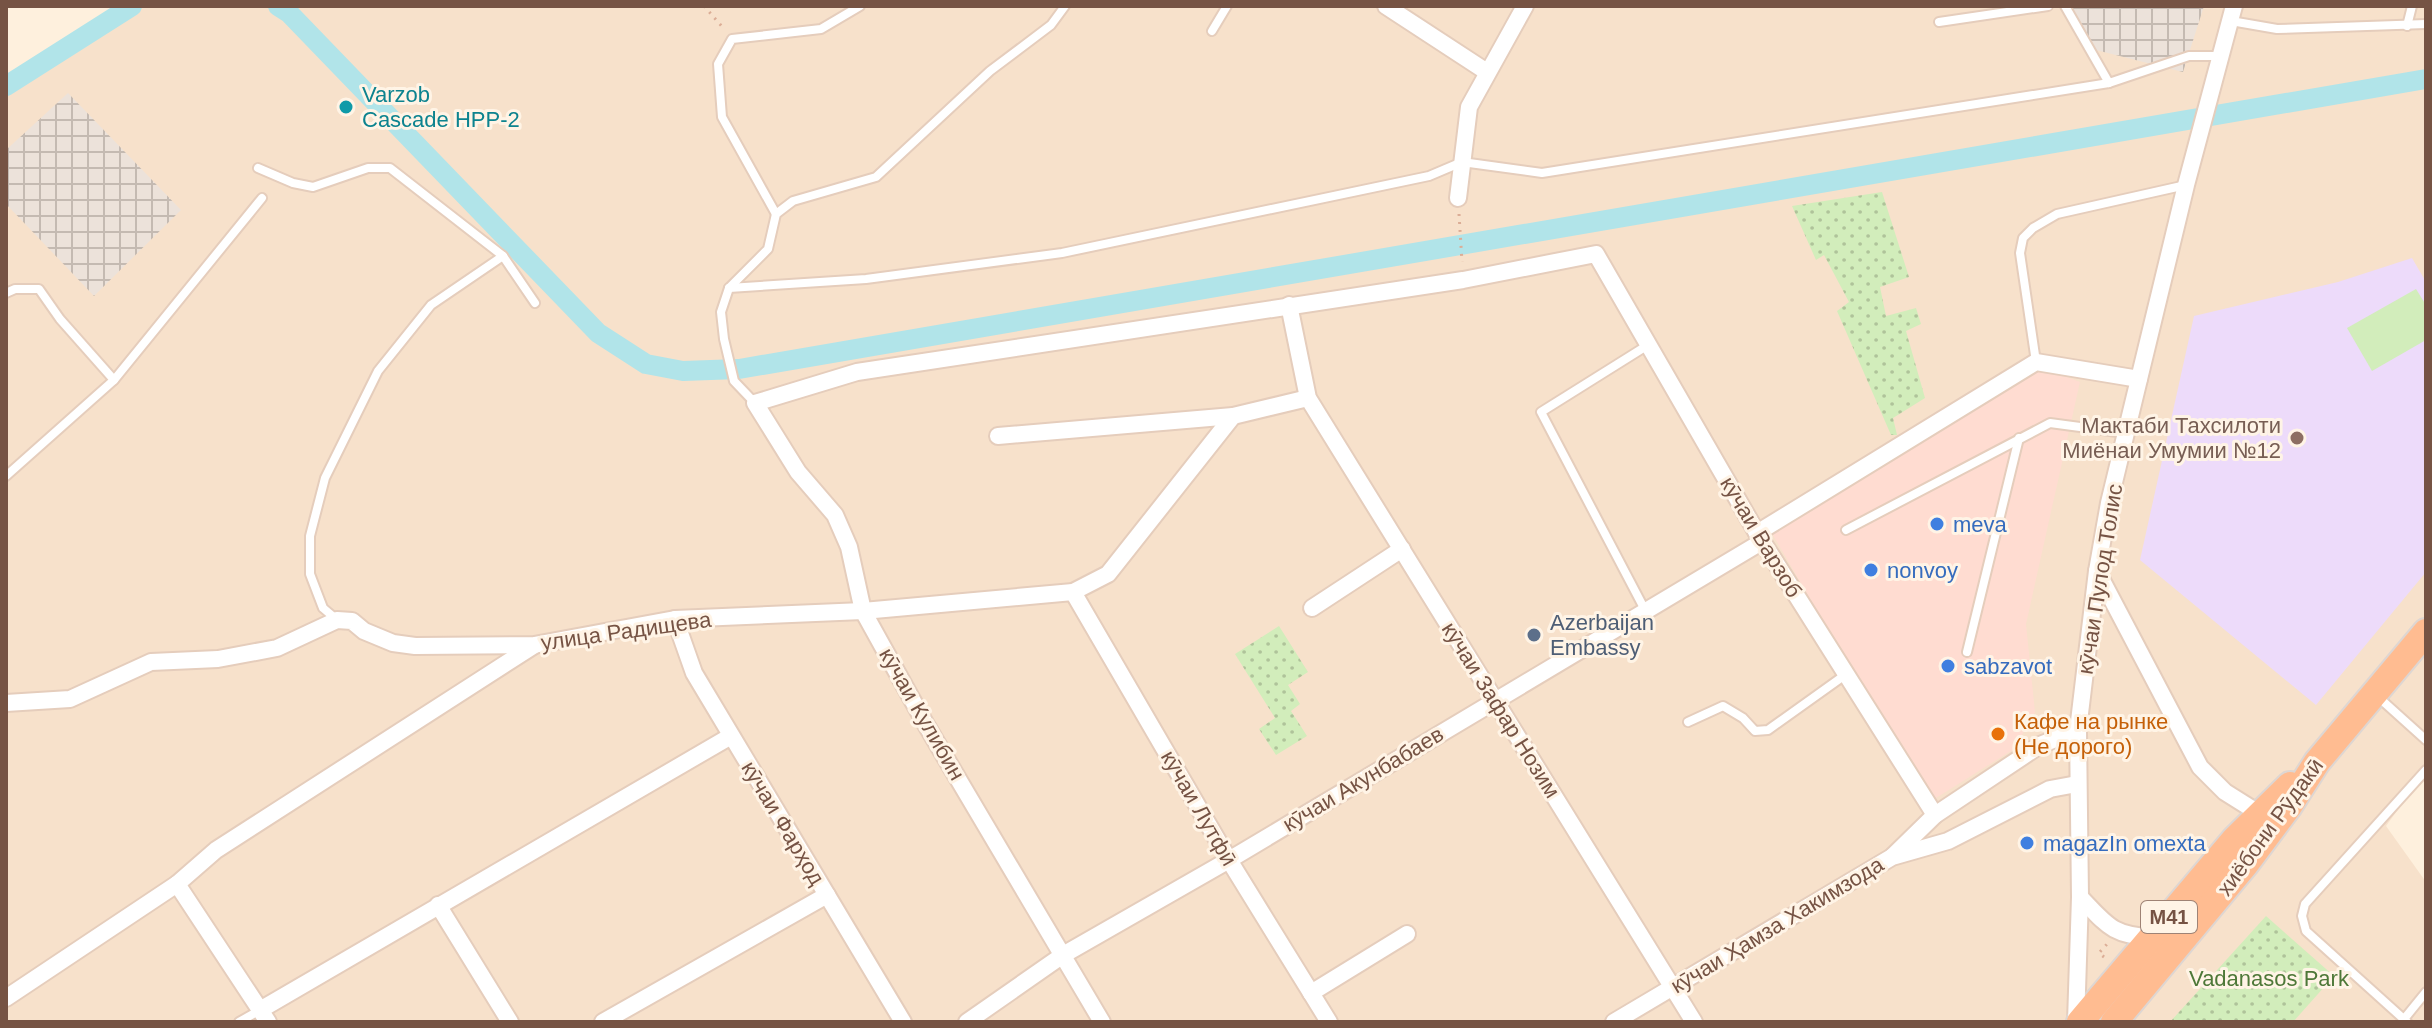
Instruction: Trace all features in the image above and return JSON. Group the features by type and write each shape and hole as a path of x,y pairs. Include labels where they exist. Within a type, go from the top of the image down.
{"highway":[{"name":"хиёбони Рӯдакӣ","path":"2114,1022 2217,899 2268,819 2426,632"},
{"name":"M41","path":"2078,1022 2152,937 2268,819"}],"street":[{"path":"1386,6 1487,72"},
{"path":"1458,198 1469,107 1525,6"},
{"name":"кӯчаи Пулод Толис","path":"2078,1022 2078,730 2097,571 2109,503 2139,379 2232,13"},
{"name":"кӯчаи Варзоб","path":"1463,280 1596,254 1760,537 1935,815"},
{"path":"755,403 857,372 1463,280"},
{"path":"998,436 1233,416 1308,398 1289,305"},
{"path":"2036,362 2139,379"},
{"name":"кӯчаи Акунбабаев","path":"967,1022 1063,955 1229,860 1645,610 2036,362"},
{"name":"кӯчаи Зафар Нозим","path":"1308,398 1694,1022"},
{"name":"кӯчаи Кулибин","path":"755,403 798,472 835,515 849,547 863,611 925,723 1102,1022"},
{"name":"улица Радищева","path":"337,620 352,621 364,631 393,643 415,646 534,645 675,619 863,611 1073,592 1108,574 1233,416"},
{"path":"1312,608 1402,549"},
{"path":"2097,571 2200,767 2225,792 2268,819"},
{"name":"кӯчаи Лутфӣ","path":"1073,592 1229,860 1329,1022"},
{"name":"кӯчаи Фарҳод","path":"675,619 694,673 903,1022"},
{"path":"6,703 70,699 151,662 218,659 277,648 337,620"},
{"path":"6,998 177,884 216,850 534,645"},
{"path":"1892,857 1935,815 2040,745 2078,730"},
{"path":"177,884 264,1016 438,905 731,736"},
{"name":"кӯчаи Ҳамза Хакимзода","path":"1614,1022 1892,857 1948,841 2040,794 2077,784"},
{"path":"603,1022 827,895"},
{"path":"2080,897 2118,932 2152,937"},
{"path":"438,905 510,1022"},
{"path":"1311,993 1407,934"}],"lane":[{"path":"776,214 722,117 718,64 732,39 821,29 860,6"},
{"path":"755,403 734,381 721,312 729,288 768,249 776,214 793,201 876,177 990,71 1051,25 1065,6"},
{"path":"1212,31 1227,6"},
{"path":"1939,22 2048,6"},
{"path":"2065,6 2109,83"},
{"path":"2407,26 2412,6"},
{"path":"2232,13 2277,29 2426,24"},
{"path":"729,288 866,279 1062,253 1429,176 1462,162 1542,173 2109,83 2189,56 2222,56"},
{"path":"258,168 293,183 313,187 368,168 390,168 503,256 535,303"},
{"path":"2036,362 2020,253 2023,238 2033,228 2057,214 2186,185"},
{"path":"6,476 114,380 262,198"},
{"path":"337,620 323,608 310,574 310,536 325,478 378,371 422,316 431,305 503,256"},
{"path":"6,293 15,289 39,289 60,319 114,380"},
{"path":"1645,610 1541,412 1649,345"},
{"path":"1846,530 2050,423 2126,433"},
{"path":"1967,652 2019,438"},
{"path":"1688,722 1723,706 1743,718 1755,731 1768,730 1845,675"},
{"path":"2374,694 2426,740"},
{"path":"2426,770 2305,904 2302,916 2306,931 2406,1021 2426,992"},
{"path":"239,1022 264,1016"}],"path":[{"path":"704,6 732,39"},
{"path":"1458,198 1463,280"},
{"path":"2110,962 2099,953 2111,940"}],"shaded area":[{"path":"124,6 2426,6 2426,771 2386,826 2426,882 2426,1022 6,1022 6,78"},
{"path":"2069,6 2204,6 2183,72 2084,47"},
{"path":"68,93 181,210 94,296 6,204 6,150"},
{"name":"Мактаби Тахсилоти Миёнаи Умумии №12","path":"2412,258 2426,282 2426,572 2316,705 2140,560 2194,316 2338,282"},
{"path":"2043,368 2080,382 2026,624 2035,712 2014,749 1928,803 1770,530"}],"green space":[{"path":"1882,192 1909,277 1880,287 1886,316 1916,308 1921,324 1906,331 1925,398 1893,418 1897,435 1891,435 1837,311 1849,302 1824,255 1816,260 1792,206"},
{"path":"2416,289 2426,305 2426,340 2372,371 2347,328"},
{"path":"1279,626 1308,672 1288,685 1300,704 1291,711 1307,736 1276,755 1259,729 1275,718 1235,654"},
{"name":"Vadanasos Park","path":"2266,916 2334,976 2293,1022 2170,1022"}],"waterway":[{"path":"6,86 132,6"},
{"path":"278,6 289,13 598,333 646,364 683,371 739,369 2426,79"}],"place":[{"name":"Varzob Cascade HPP-2","path":"346,107"},
{"name":"Мактаби Тахсилоти Миёнаи Умумии №12","path":"2297,438"},
{"name":"meva","path":"1937,524"},
{"name":"nonvoy","path":"1871,570"},
{"name":"Azerbaijan Embassy","path":"1534,635"},
{"name":"sabzavot","path":"1948,666"},
{"name":"Кафе на рынке (Не дорого)","path":"1998,734"},
{"name":"magazIn omexta","path":"2027,843"}]}
